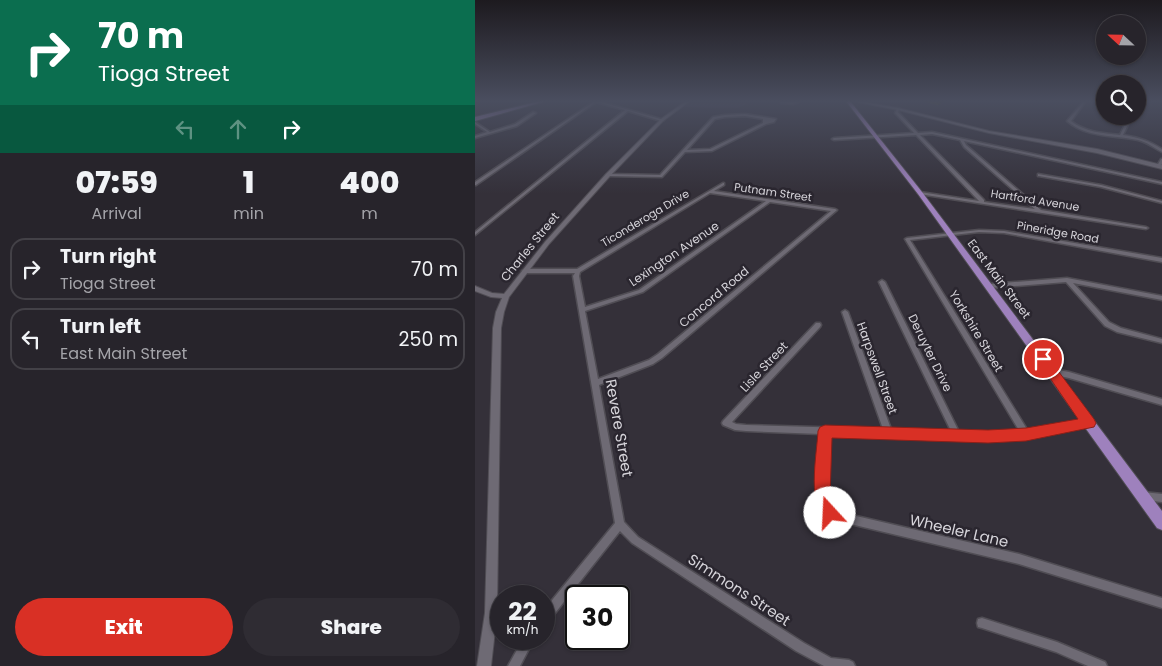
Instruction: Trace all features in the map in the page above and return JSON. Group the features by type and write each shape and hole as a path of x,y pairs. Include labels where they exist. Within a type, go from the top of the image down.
{"highway":[{"name":"East Main Street","path":"872,132 990,286 1162,523"}],"main road":[{"path":"989,132 1091,150 1161,166"}],"street":[{"path":"475,137 489,132"},
{"path":"475,184 551,132"},
{"path":"475,234 600,132"},
{"name":"Charles Street","path":"484,666 491,613 497,328 505,296 547,243 649,132"},
{"path":"608,175 661,176 702,132"},
{"path":"684,151 711,150 748,132"},
{"path":"1104,132 1143,141 1161,149"},
{"path":"1121,136 1123,132"},
{"path":"916,133 982,201"},
{"path":"834,139 932,133 1083,164 1162,183"},
{"path":"962,140 965,146 1039,211"},
{"path":"1161,166 1162,160"},
{"path":"1039,175 1101,186 1162,202"},
{"name":"Ticonderoga Drive","path":"578,271 585,265 723,184"},
{"name":"Putnam Street","path":"709,192 835,210"},
{"name":"Hartford Avenue","path":"920,193 982,201 1146,228"},
{"name":"Lexington Avenue","path":"583,310 641,291 769,201"},
{"name":"Concord Road","path":"596,383 651,362 660,356 835,210"},
{"name":"Pineridge Road","path":"949,234 979,231 1005,232 1162,260"},
{"name":"Yorkshire Street","path":"949,234 907,240 1026,435"},
{"path":"525,270 578,271"},
{"name":"Revere Street","path":"578,271 577,276 620,524"},
{"path":"1067,280 1107,324 1119,330 1162,341"},
{"path":"990,286 1067,280 1162,298"},
{"name":"Deruyter Drive","path":"882,282 957,435"},
{"path":"475,288 491,296 505,296"},
{"name":"Harpswell Street","path":"845,312 888,432"},
{"name":"Lisle Street","path":"818,325 726,423 735,427 747,428 825,431"},
{"path":"1053,372 1162,402"},
{"path":"825,431 1026,435 1089,423"},
{"name":"Wheeler Lane","path":"825,431 822,497 826,509 830,513 1019,558 1162,603"},
{"path":"1143,496 1162,498"},
{"path":"555,604 620,524"},
{"name":"Simmons Street","path":"620,524 635,540 799,647 829,663 849,666"},
{"path":"982,623 1057,647 1101,666"},
{"path":"514,666 523,650"}],"route":[{"path":"830,513 823,504 822,497 825,431 988,436 1026,435 1089,423 1043,359"}]}
